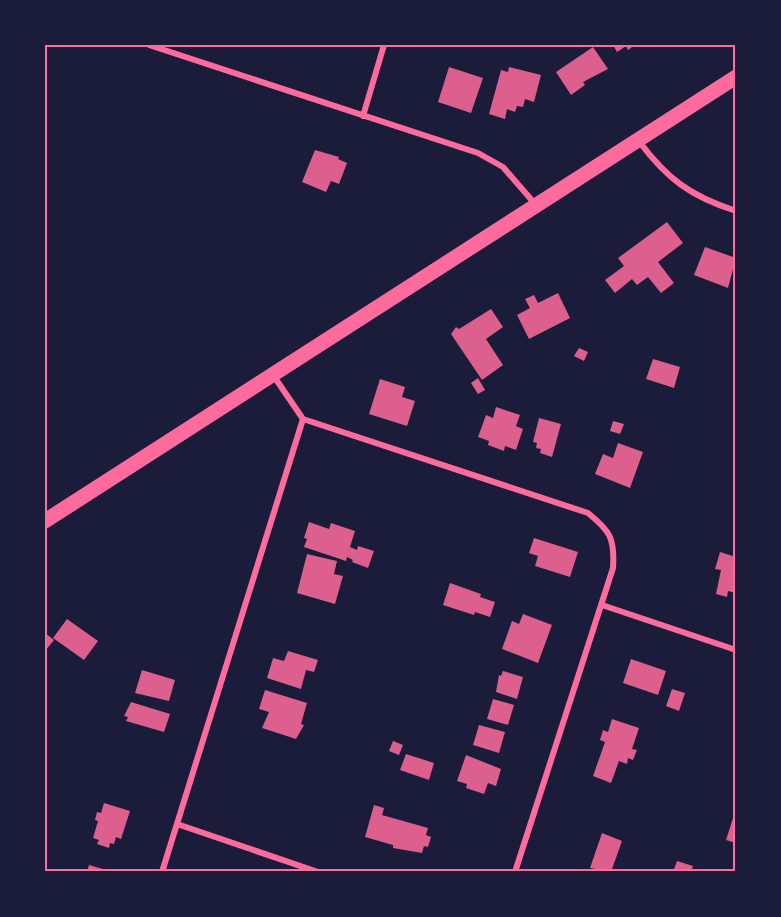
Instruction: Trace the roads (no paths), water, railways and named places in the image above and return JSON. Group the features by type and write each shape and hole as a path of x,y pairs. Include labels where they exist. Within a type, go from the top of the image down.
{"main road":[{"path":"45,521 736,76"}],"street":[{"path":"149,45 492,159 511,175 536,206"},
{"path":"363,116 384,45"},
{"path":"638,140 657,165 676,183 699,197 736,212"},
{"path":"273,374 303,419 588,513 608,529 615,549 613,568 515,872"},
{"path":"162,872 303,419"},
{"path":"602,605 736,650"},
{"path":"177,824 318,872"}]}
